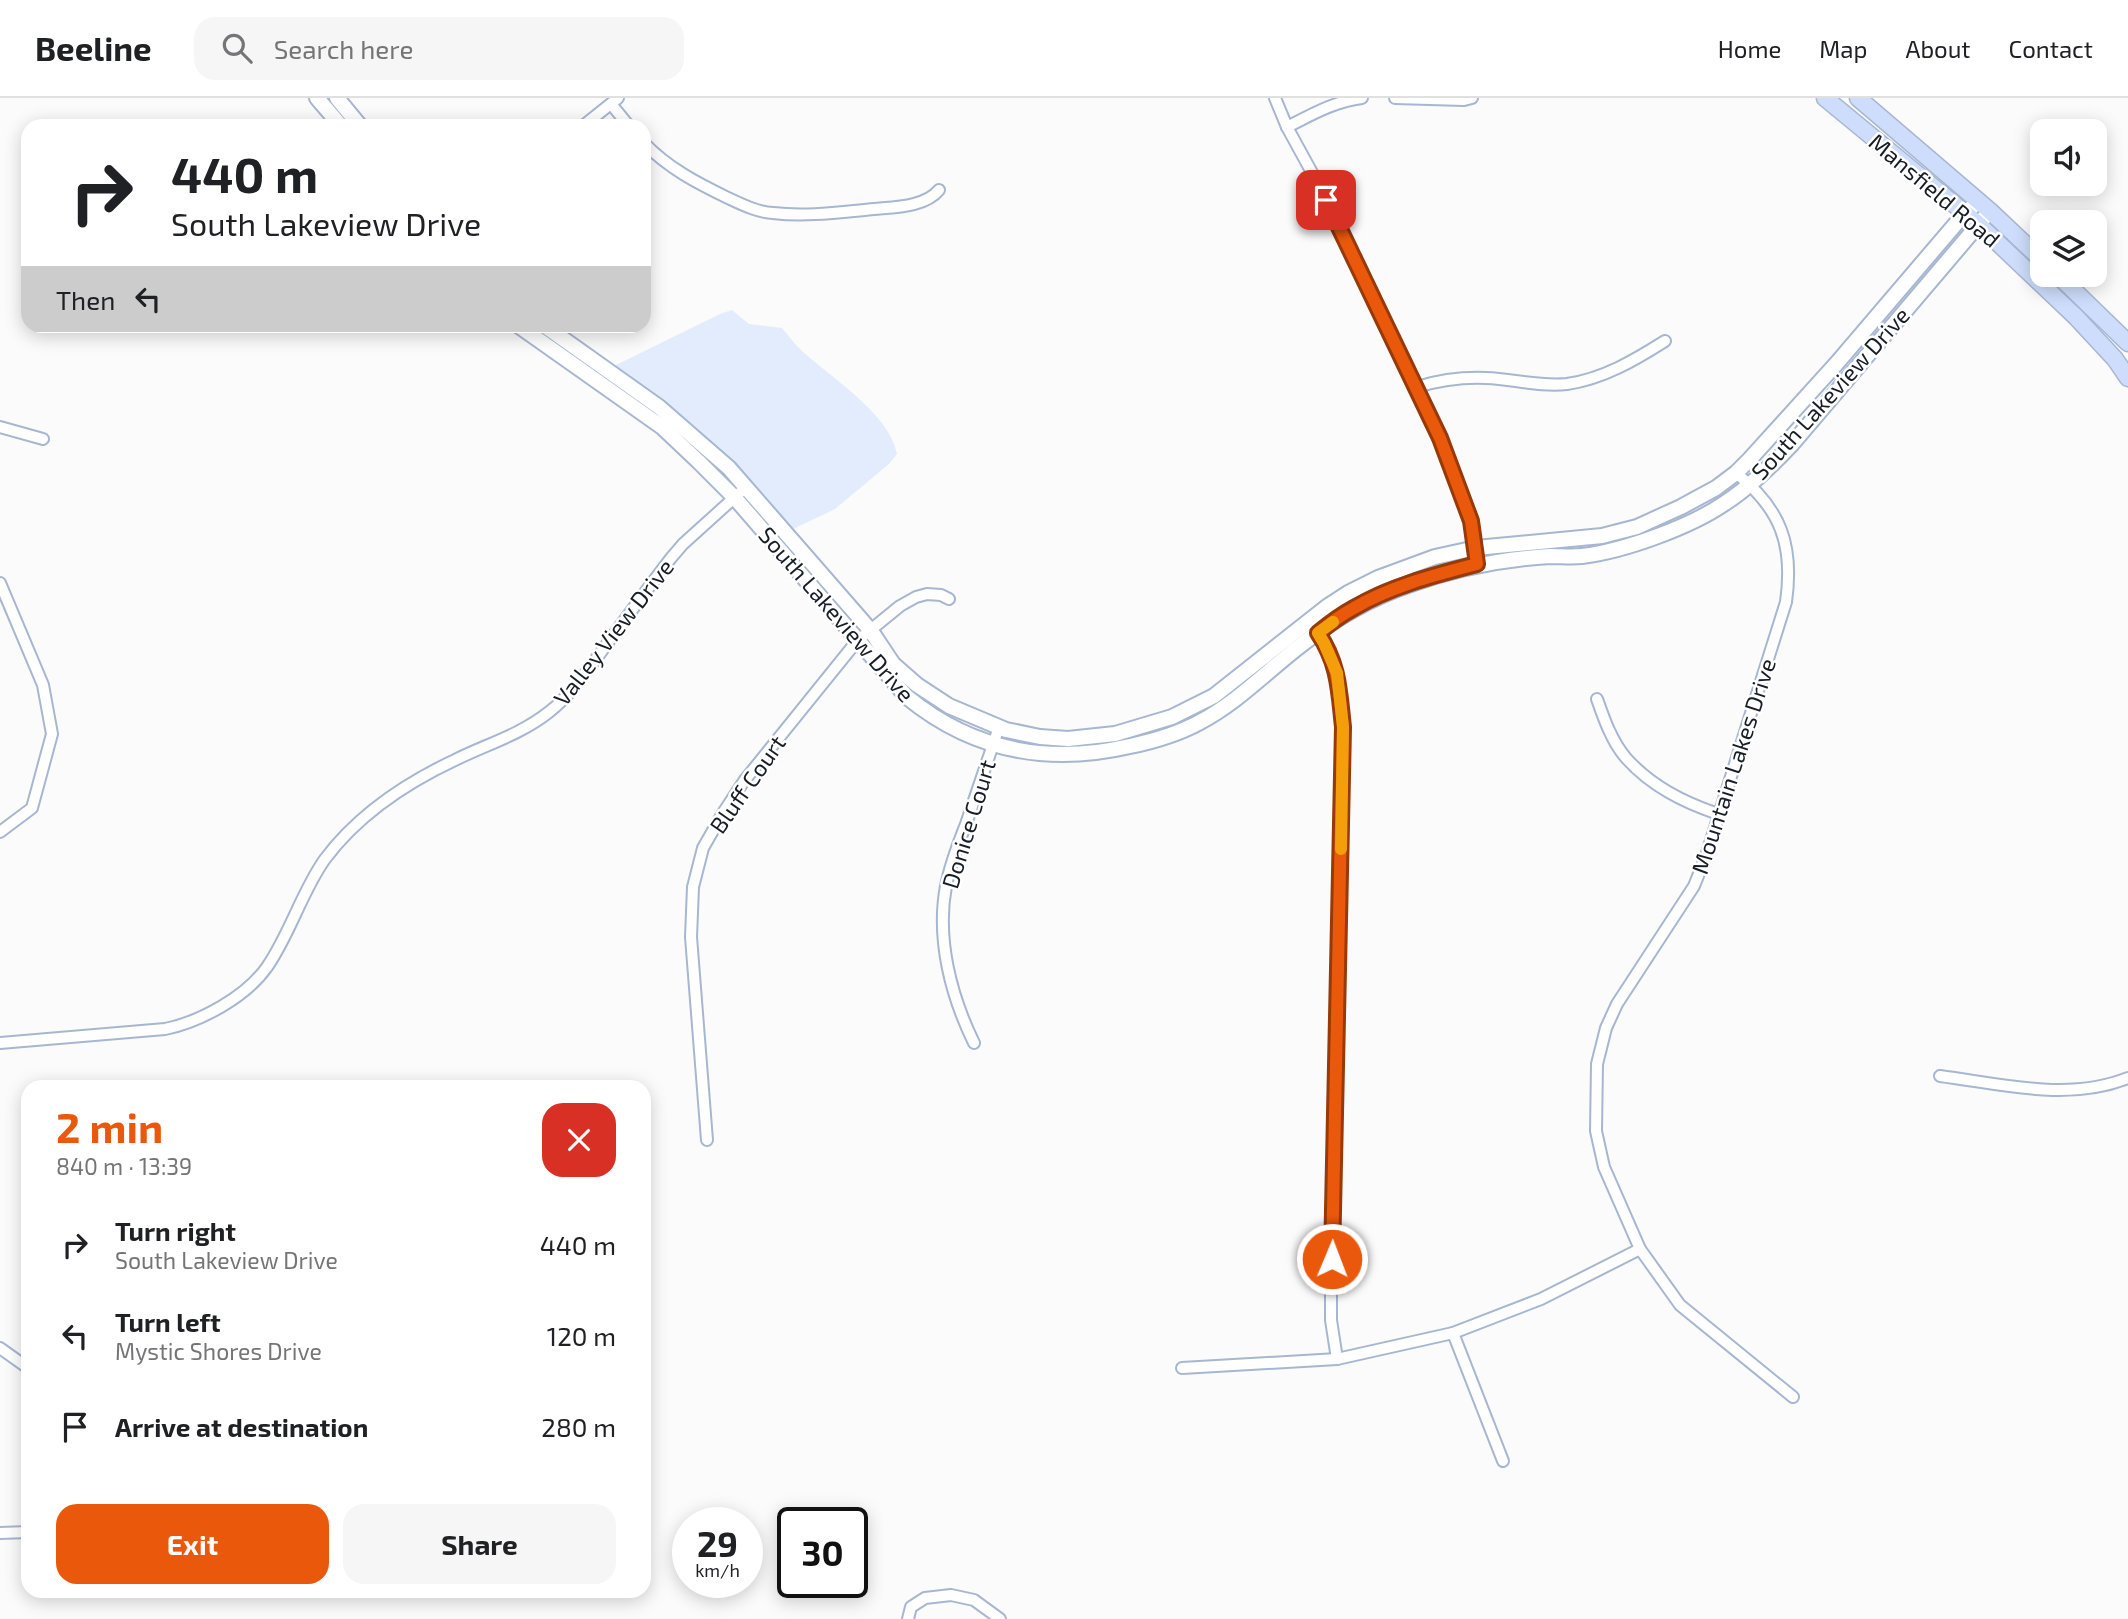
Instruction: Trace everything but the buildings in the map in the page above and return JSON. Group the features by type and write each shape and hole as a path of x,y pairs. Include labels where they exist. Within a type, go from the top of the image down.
{"main road":[{"name":"Mansfield Road","path":"1825,98 1978,224 2076,317 2115,359 2128,378"},
{"name":"Mansfield Road","path":"1858,98 2030,249"},
{"path":"2070,287 2128,343"}],"street":[{"path":"317,98 335,119"},
{"path":"337,98 354,119"},
{"path":"1275,98 1417,387 1461,490 1471,521 1477,564"},
{"path":"1287,127 1323,109 1362,98"},
{"path":"1395,98 1472,98"},
{"path":"592,119 615,101 625,119"},
{"path":"651,149 680,174 746,206 772,213 808,214 895,207 925,200 939,190"},
{"name":"South Lakeview Drive","path":"740,493 871,631 893,664 916,685 949,706 1023,734 1068,739 1115,734 1172,717 1214,696 1307,621 1348,593 1378,578 1436,557 1476,548 1621,532 1681,507 1716,488 1736,473 1837,363 1965,213 1984,206"},
{"name":"South Lakeview Drive","path":"531,333 659,407 729,468 740,493 857,641 907,697 927,714 993,744 1046,755 1107,751 1156,740 1199,723 1242,694 1354,607 1392,590 1477,564 1551,556 1583,556 1641,542 1725,504 1773,464 1792,443 1978,224 1984,206"},
{"name":"South Lakeview Drive","path":"553,333 594,370"},
{"path":"1417,387 1445,378 1567,384 1605,374 1632,362 1665,341"},
{"path":"0,428 43,439"},
{"name":"Mountain Lakes Drive","path":"1736,473 1750,484 1772,510 1786,541 1786,602 1706,856 1694,886 1617,1004 1606,1028 1597,1063 1595,1131 1604,1167 1640,1249 1680,1306 1793,1397"},
{"name":"Valley View Drive","path":"0,1043 165,1029 221,1007 267,967 324,860 352,829 395,792 455,759 526,728 552,710 581,679 683,544 740,493"},
{"path":"0,583 43,685 52,734 33,808 0,832"},
{"name":"Bluff Court","path":"707,1140 691,937 693,887 703,848 744,781 857,641 900,606 916,597 927,594 941,595 949,599"},
{"path":"1307,621 1324,643 1337,673 1343,727 1331,1287 1331,1320 1337,1359"},
{"path":"1597,699 1607,726 1625,757 1668,793 1718,814"},
{"name":"Donice Court","path":"974,1043 951,984 945,951 944,905 954,857 999,727"},
{"path":"1940,1076 2044,1090 2082,1090 2110,1085 2128,1077"},
{"path":"1182,1368 1337,1359 1452,1333 1541,1299 1640,1249"},
{"path":"1452,1333 1503,1461"},
{"path":"0,1348 21,1363"},
{"path":"0,1533 21,1532"},
{"path":"908,1619 911,1607 925,1598 951,1595 974,1600 1000,1619"}],"shaded area":[{"path":"732,310 749,324 782,328 800,349 856,396 883,424 897,454 889,464 835,509 791,530 691,424 660,398 614,366"}],"slow traffic":[{"path":"1333,622 1318,633 1337,673 1343,727 1341,849"}],"route":[{"path":"1326,200 1440,438 1471,521 1477,564 1392,590 1354,607 1318,633 1337,673 1343,727 1332,1259"}]}
